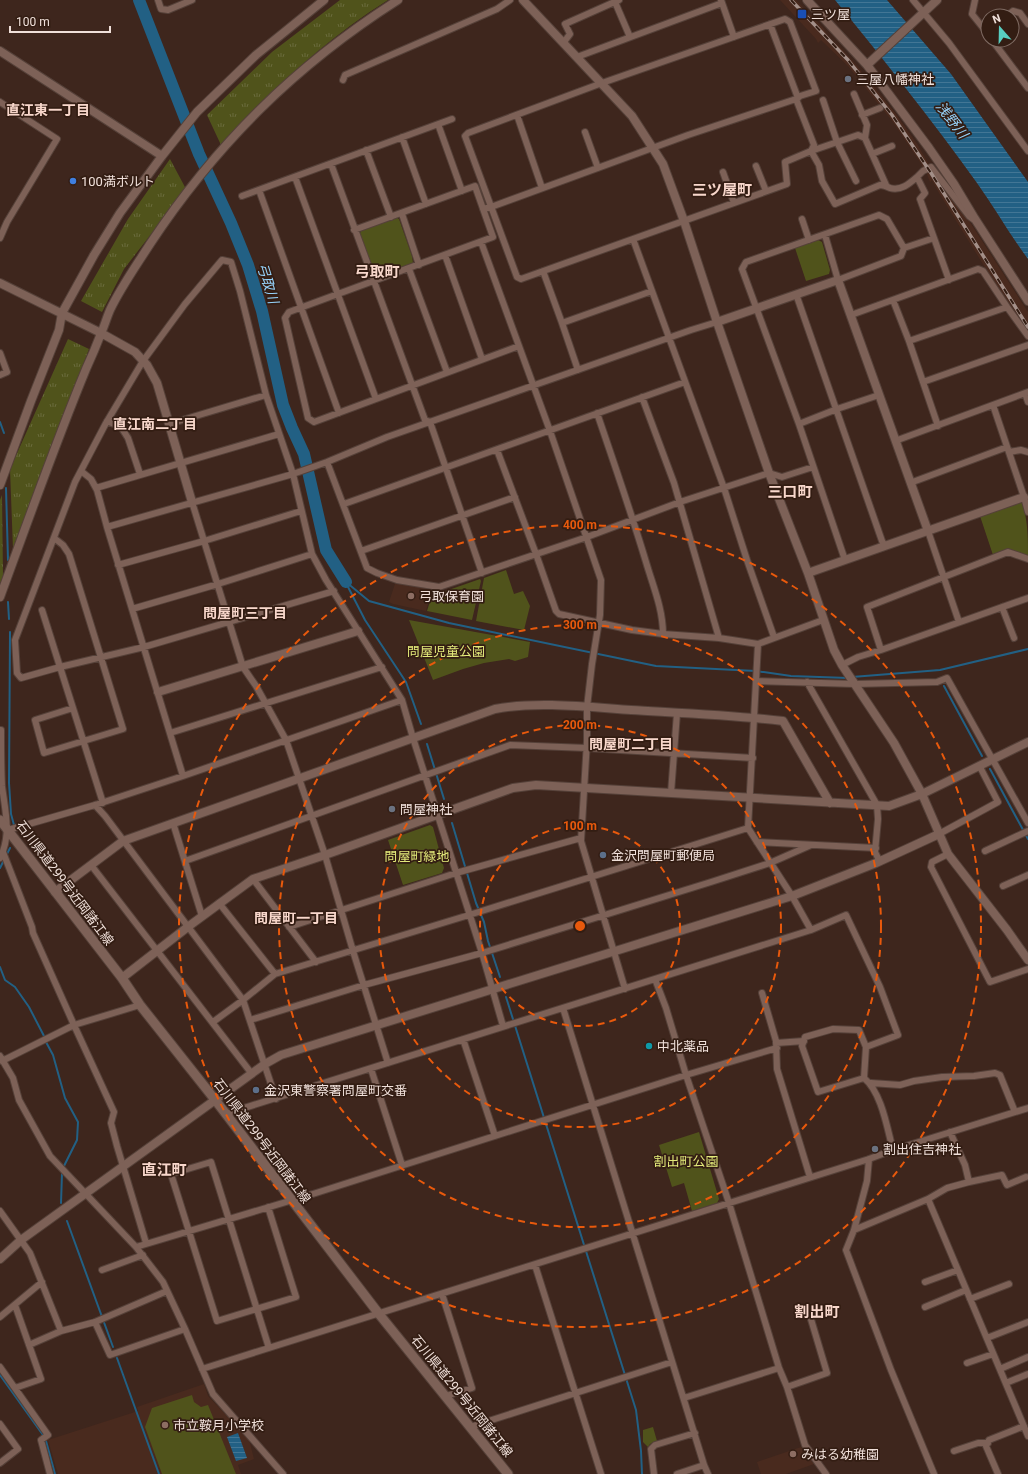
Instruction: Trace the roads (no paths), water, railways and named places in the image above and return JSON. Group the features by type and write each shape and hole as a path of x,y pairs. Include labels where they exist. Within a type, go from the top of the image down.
{"main road":[{"name":"石川県道299号近岡諸江線","path":"0,820 54,892 122,978 140,1005 216,1101 379,1314 508,1474"}],"street":[{"path":"158,0 161,9 168,10 192,0"},
{"path":"0,597 74,399 109,311 161,228 193,183 249,118 286,84 337,42 398,0"},
{"path":"343,80 345,75 496,9 510,0"},
{"path":"523,0 632,116 664,164 769,472 808,573 834,650 842,665 894,743 922,794 948,854 1028,958"},
{"path":"807,0 867,65 929,148 954,184 1028,301"},
{"path":"913,0 961,59 1028,151"},
{"path":"867,65 937,0"},
{"path":"975,0 972,14 980,24"},
{"path":"0,485 59,330 62,313 94,255 120,213 174,140 197,112 256,56 321,1"},
{"path":"564,42 570,34 565,24 617,1 630,37"},
{"path":"578,57 721,1 734,37"},
{"path":"1020,13 1028,24"},
{"path":"483,209 491,206 598,168 688,135 816,91 790,22 785,19 602,83 468,133 465,136 491,206 516,277 521,279 787,184 785,162 811,151 858,135 865,138"},
{"path":"770,24 814,144 811,151"},
{"path":"998,48 1028,88"},
{"path":"0,51 162,156"},
{"path":"854,94 867,125 865,138 886,186"},
{"path":"823,100 837,142 856,181"},
{"path":"0,102 57,139 2,226 0,238"},
{"path":"862,114 880,108"},
{"path":"517,115 542,188"},
{"path":"242,196 452,118"},
{"path":"438,124 462,191"},
{"path":"586,132 598,168"},
{"path":"402,137 426,204"},
{"path":"872,154 892,146"},
{"path":"366,150 391,217"},
{"path":"811,151 819,165 822,181 835,204 880,185 891,188 900,188 917,178 923,171 931,167 969,216 975,219"},
{"path":"330,164 411,385 425,420 430,422 482,572"},
{"path":"756,166 766,191"},
{"path":"723,172 734,203"},
{"path":"294,177 376,399"},
{"path":"917,178 925,193 920,199 949,280"},
{"path":"354,230 402,214 476,186 494,238 289,312 285,318 308,418 314,422 519,346"},
{"path":"259,190 339,413"},
{"path":"402,214 419,265"},
{"path":"845,560 742,269 746,262 879,215 887,219 904,248"},
{"path":"802,219 809,240"},
{"path":"825,235 838,280 959,622"},
{"path":"904,248 934,238"},
{"path":"633,239 724,488 774,637"},
{"path":"481,242 550,431 601,580 599,623 592,664 588,707 581,838 602,915 625,989"},
{"path":"107,527 296,473 387,437 533,385 838,280 901,256 904,248"},
{"path":"445,255 482,359"},
{"path":"334,591 230,623 144,647 21,678 17,673 15,640 75,482 107,420 143,361 185,304 222,260 231,262 240,291 266,395 279,434 296,473 301,511 312,554 358,631 402,700 425,775 459,873 469,915 484,952 492,989 503,1026"},
{"path":"409,269 447,372"},
{"path":"851,315 978,269 983,271 1006,307 1028,336"},
{"path":"543,271 578,370"},
{"path":"0,283 62,313 135,352 147,365 157,383 243,667 286,740 325,855 388,1063"},
{"path":"562,324 652,291"},
{"path":"796,294 885,546"},
{"path":"892,300 909,341 938,426"},
{"path":"909,341 1006,307"},
{"path":"923,382 1028,345"},
{"path":"0,353 7,372 0,375"},
{"path":"344,504 685,382"},
{"path":"895,441 1027,392 1028,402"},
{"path":"169,424 266,395"},
{"path":"798,424 879,395"},
{"path":"642,397 680,502 719,638"},
{"path":"993,405 1028,512"},
{"path":"597,413 634,519 657,598 663,624 663,634"},
{"path":"107,420 121,427 128,438 140,474"},
{"path":"96,488 279,434"},
{"path":"497,450 556,611 559,614 632,630 719,638 758,644 823,620"},
{"path":"910,483 1008,450 1021,450 1028,452"},
{"path":"324,463 344,504 367,568 397,580 439,587 769,472 782,477 813,467"},
{"path":"81,471 91,479 96,488 118,565 183,776"},
{"path":"808,573 1024,496"},
{"path":"360,551 515,497"},
{"path":"118,565 204,541 301,511"},
{"path":"54,538 63,545 68,554 123,729 44,753 35,720 73,708"},
{"path":"880,650 867,607 1008,552 1028,559"},
{"path":"132,609 218,584 312,554"},
{"path":"842,665 858,657 1028,598"},
{"path":"1002,607 1014,638"},
{"path":"42,610 103,803"},
{"path":"158,692 358,631"},
{"path":"758,644 758,668 748,828 792,896 811,930"},
{"path":"170,732 266,704 382,667"},
{"path":"757,679 807,682 937,682 947,678 1028,823"},
{"path":"807,682 876,805 878,819 875,852 880,862"},
{"path":"8,830 103,803 402,700"},
{"path":"54,892 123,841 413,738 495,710 514,706 588,707 755,717 783,721 830,803"},
{"path":"671,793 677,712"},
{"path":"1,730 2,784 8,830 2,855 8,864 33,933 114,1112 111,1123 146,1243"},
{"path":"122,978 219,903 253,879 513,788 536,785 889,806 922,794 980,767 1028,742"},
{"path":"185,861 510,745 753,758"},
{"path":"0,1259 22,1240 216,1101 265,1064 281,1056 792,896 880,862 939,834 998,802 980,767"},
{"path":"95,805 106,816 123,841 189,926 243,1000 276,1099"},
{"path":"173,823 202,916"},
{"path":"212,1022 243,1000 275,974 748,828"},
{"path":"985,851 1026,832"},
{"path":"289,927 471,869 581,838"},
{"path":"757,842 876,848"},
{"path":"250,1020 364,985 484,952 770,863 811,845"},
{"path":"948,854 932,862 931,867 990,982 1028,969"},
{"path":"91,865 252,1074"},
{"path":"1003,886 1028,875"},
{"path":"253,879 316,962"},
{"path":"219,903 275,974"},
{"path":"226,1114 811,930 846,915 873,973 898,1035 866,1047"},
{"path":"655,979 666,1008 686,1075 729,1203 779,1368 805,1445 826,1474"},
{"path":"762,993 777,1045 777,1069 810,1177"},
{"path":"140,1005 74,1025 1,1058 13,1078 19,1100 50,1156 136,1247 163,1282 213,1394 283,1474"},
{"path":"563,1008 632,1234 708,1474"},
{"path":"833,1029 858,1030 866,1047 864,1078 818,1092 802,1046 805,1037 833,1029"},
{"path":"463,1039 495,1136"},
{"path":"136,1247 495,1136 777,1045 804,1042"},
{"path":"371,1069 402,1165"},
{"path":"864,1078 871,1083 900,1086 914,1081 942,1076 974,1076 995,1073 1000,1075 1015,1112"},
{"path":"871,1083 881,1107 893,1150"},
{"path":"202,1369 1028,1108"},
{"path":"950,1132 965,1165 969,1182"},
{"path":"870,1159 868,1181 854,1230 846,1250 891,1370 934,1474"},
{"path":"268,1207 296,1297 257,1309 217,1321 170,1174 211,1162 229,1218 257,1309 269,1348"},
{"path":"854,1230 928,1199 947,1188 1002,1175 1007,1185 1026,1177"},
{"path":"928,1199 1028,1436"},
{"path":"0,1211 30,1253 61,1331"},
{"path":"102,1270 143,1255"},
{"path":"535,1265 601,1474"},
{"path":"925,1282 958,1270"},
{"path":"0,1317 42,1282"},
{"path":"970,1299 1009,1284"},
{"path":"925,1307 966,1290"},
{"path":"29,1345 61,1331 100,1320 167,1291"},
{"path":"442,1294 472,1388 446,1396"},
{"path":"15,1305 41,1380 15,1388"},
{"path":"786,1387 827,1373 810,1316"},
{"path":"100,1320 110,1355 185,1329"},
{"path":"986,1338 1028,1322"},
{"path":"967,1363 993,1354"},
{"path":"1000,1369 1028,1356"},
{"path":"470,1427 672,1362"},
{"path":"0,1367 48,1435 41,1440 50,1474"},
{"path":"684,1398 779,1368"},
{"path":"1006,1384 1028,1374"},
{"path":"0,1424 18,1449 0,1463"},
{"path":"996,1474 986,1446 989,1440 1024,1426"},
{"path":"654,1474 651,1450 655,1445 695,1433"},
{"path":"954,1451 978,1443 988,1443"},
{"path":"677,1474 704,1465"}],"water":[{"name":"浅野川","path":"835,0 887,0 951,74 1028,182 1028,259 984,192 943,136"},
{"path":"238,1433 247,1458 236,1461 227,1437"}],"waterway":[{"name":"弓取川","path":"139,0 199,154 231,223 248,265 262,311 283,405 304,454 326,550 346,582"},
{"path":"0,422 4,433"},
{"path":"6,488 8,560"},
{"path":"346,582 369,601 449,623 656,666 756,671 791,676 848,678"},
{"path":"346,583 365,620 406,682 421,724"},
{"path":"8,602 9,619"},
{"path":"10,632 9,783 11,814 14,825"},
{"path":"852,677 940,670 1028,649"},
{"path":"944,686 982,756"},
{"path":"427,744 444,799"},
{"path":"990,769 1028,839"},
{"path":"452,823 500,977"},
{"path":"6,856 10,848"},
{"path":"0,868 4,860"},
{"path":"0,967 5,980 15,987 29,1007 44,1036"},
{"path":"506,997 636,1410 642,1474"},
{"path":"46,1042 53,1055 65,1098 78,1122 77,1140 64,1166"},
{"path":"61,1203 62,1173"},
{"path":"67,1221 113,1347"},
{"path":"117,1358 159,1474"},
{"path":"0,1375 43,1435"},
{"path":"46,1441 55,1474"}],"railway":[{"path":"791,0 848,60 892,115 931,173 1028,327"}],"place":[{"name":"三ツ屋","path":"802,14"},
{"name":"三屋八幡神社","path":"848,79"},
{"name":"100満ボルト","path":"73,181"},
{"name":"弓取保育園","path":"411,596"},
{"name":"問屋神社","path":"392,809"},
{"name":"金沢問屋町郵便局","path":"603,855"},
{"name":"中北薬品","path":"649,1046"},
{"name":"金沢東警察署問屋町交番","path":"256,1090"},
{"name":"割出住吉神社","path":"875,1149"},
{"name":"市立鞍月小学校","path":"165,1425"},
{"name":"みはる幼稚園","path":"793,1454"}],"district":[{"name":"直江東一丁目","path":"48,110"},
{"name":"三ツ屋町","path":"722,190"},
{"name":"弓取町","path":"377,272"},
{"name":"直江南二丁目","path":"155,424"},
{"name":"三口町","path":"790,492"},
{"name":"問屋町三丁目","path":"245,613"},
{"name":"問屋町二丁目","path":"631,744"},
{"name":"問屋町一丁目","path":"296,918"},
{"name":"直江町","path":"164,1170"},
{"name":"割出町","path":"817,1312"}],"park label":[{"name":"問屋児童公園","path":"446,651"},
{"name":"問屋町緑地","path":"417,856"},
{"name":"割出町公園","path":"686,1161"}]}
